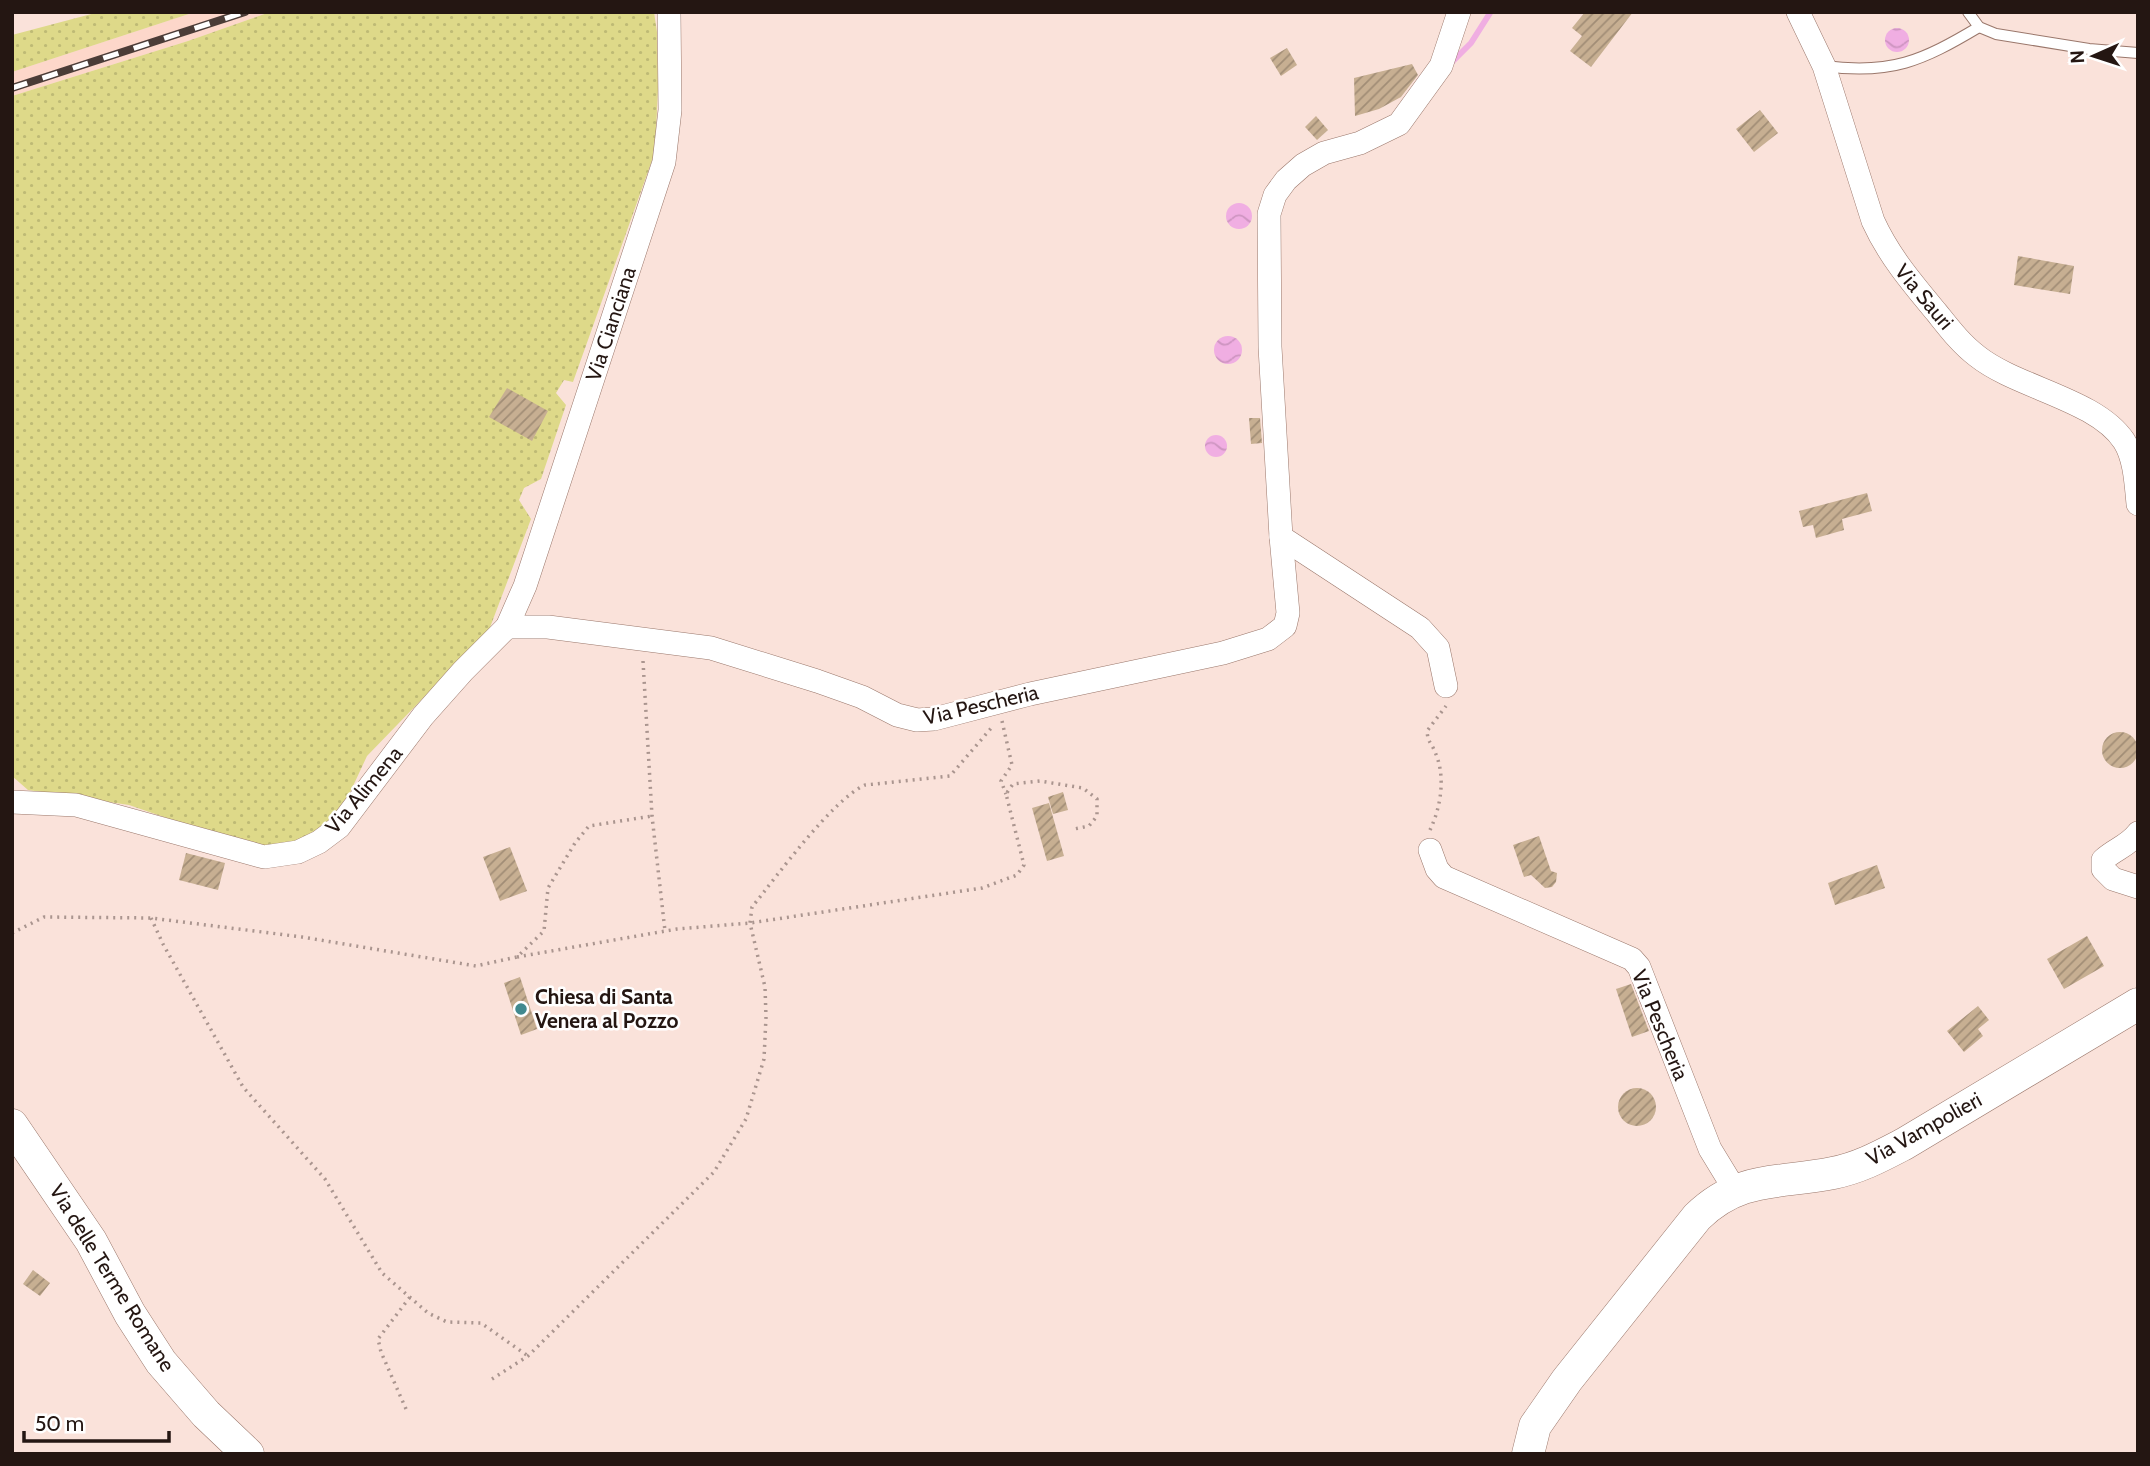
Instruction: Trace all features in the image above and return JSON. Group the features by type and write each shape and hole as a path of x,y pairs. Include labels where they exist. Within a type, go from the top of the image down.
{"street":[{"name":"Via Cianciana","path":"507,626 525,586 664,162 670,110 669,12"},
{"name":"Via Pescheria","path":"507,626 548,627 711,648 828,685 862,697 897,715 917,720 934,719 1030,694 1223,653 1268,639 1285,626 1289,613 1281,537 1270,347 1269,214 1275,195 1286,180 1303,165 1324,153 1360,143 1399,124 1441,66 1459,12"},
{"name":"Via Sauri","path":"1798,12 1824,66 1873,221 1895,263 1977,357 2004,373 2088,411 2113,428 2125,442 2131,456 2138,504"},
{"path":"1281,537 1420,628 1438,648 1446,686"},
{"name":"Via Alimena","path":"12,802 76,805 264,857 279,857 298,852 319,842 339,827 423,716 507,626"},
{"path":"2138,833 2128,845 2110,853 2103,860 2103,869 2113,878 2138,887"},
{"name":"Via Pescheria","path":"1430,850 1437,869 1444,877 1632,959 1639,967 1710,1149 1735,1190"},
{"name":"Via Vampolieri","path":"1528,1454 1535,1426 1567,1380 1697,1217 1713,1201 1735,1190 1763,1183 1833,1173 1874,1159 1904,1144 2138,1004"},
{"name":"Via delle Terme Romane","path":"12,1125 91,1241 130,1314 161,1362 206,1414 248,1454"}],"lane":[{"path":"1968,12 1979,27 1996,34 2089,49 2138,52"},
{"path":"1824,66 1856,68 1908,64 1938,52 1979,27"}],"path":[{"path":"638,639 642,650 652,816 665,930"},
{"path":"1430,850 1430,832 1439,811 1442,792 1435,751 1428,743 1427,731 1447,706 1446,686"},
{"path":"12,933 44,917 151,918 302,937 476,966 665,930 750,923 982,888 1017,875 1024,865 1001,781 1012,765 1001,716 950,776 864,785 854,790 832,811 752,907 750,923 765,987 766,1017 764,1059 746,1119 714,1172 528,1356 492,1379"},
{"path":"1006,794 1013,784 1040,780 1083,788 1097,799 1097,816 1089,827 1074,829"},
{"path":"517,957 544,931 548,888 575,843 589,826 652,816"},
{"path":"151,918 243,1087 325,1179 382,1273 428,1313 447,1322 481,1323 528,1356"},
{"path":"406,1409 381,1352 379,1339 411,1297"}],"shaded area":[{"path":"99,12 195,12 12,72 12,35"},
{"path":"195,12 270,12 188,41 12,96 12,72"},
{"path":"270,12 654,12 658,89 655,152 573,382 564,380 556,393 566,405 541,479 524,488 519,500 531,519 489,630 367,756 347,799 322,829 306,841 269,848 213,834 129,805 28,790 12,776 12,96 188,41"}],"water":[{"path":"1897,28 1906,31 1909,40 1906,49 1897,52 1888,49 1885,40 1888,31"},
{"path":"1239,203 1248,207 1252,216 1248,225 1239,229 1230,225 1226,216 1230,207"},
{"path":"1228,336 1238,340 1242,350 1238,360 1228,364 1218,360 1214,350 1218,340"},
{"path":"1216,435 1226,442 1227,446 1220,456 1216,457 1206,450 1205,446 1212,436"}],"building":[{"path":"1585,12 1633,12 1591,67 1570,51 1582,36 1572,28"},
{"path":"1287,48 1297,65 1281,76 1270,58"},
{"path":"1412,64 1418,75 1401,97 1379,109 1355,116 1354,78"},
{"path":"1760,110 1778,133 1754,152 1736,129"},
{"path":"1316,116 1328,130 1317,140 1305,127"},
{"path":"2018,256 2074,266 2070,294 2014,285"},
{"path":"507,388 548,411 532,441 489,417"},
{"path":"1249,418 1260,418 1262,443 1251,444"},
{"path":"1867,493 1872,511 1842,519 1844,530 1816,538 1813,525 1803,527 1799,511"},
{"path":"2120,732 2133,737 2138,750 2133,763 2120,768 2107,763 2102,750 2107,737"},
{"path":"1063,792 1068,810 1053,814 1048,797"},
{"path":"1049,803 1064,856 1047,861 1032,808"},
{"path":"1539,836 1551,871 1557,873 1552,887 1545,888 1531,875 1524,877 1513,845"},
{"path":"510,847 527,891 500,901 483,857"},
{"path":"186,853 225,863 218,890 179,880"},
{"path":"1877,865 1885,888 1835,905 1828,883"},
{"path":"2087,936 2104,966 2064,989 2047,959"},
{"name":"Chiesa di Santa Venera al Pozzo","path":"520,977 537,1029 521,1035 504,983"},
{"path":"1631,984 1649,1031 1632,1037 1616,989"},
{"path":"1978,1006 1989,1020 1978,1029 1983,1036 1964,1052 1947,1031"},
{"path":"1637,1088 1651,1093 1656,1107 1651,1121 1637,1126 1623,1121 1618,1107 1623,1093"},
{"path":"33,1270 50,1283 40,1296 23,1284"}],"waterway":[{"path":"1449,65 1471,43 1490,13"}],"railway":[{"path":"12,88 245,12"}],"place":[{"name":"Chiesa di Santa Venera al Pozzo","path":"521,1009"}]}
